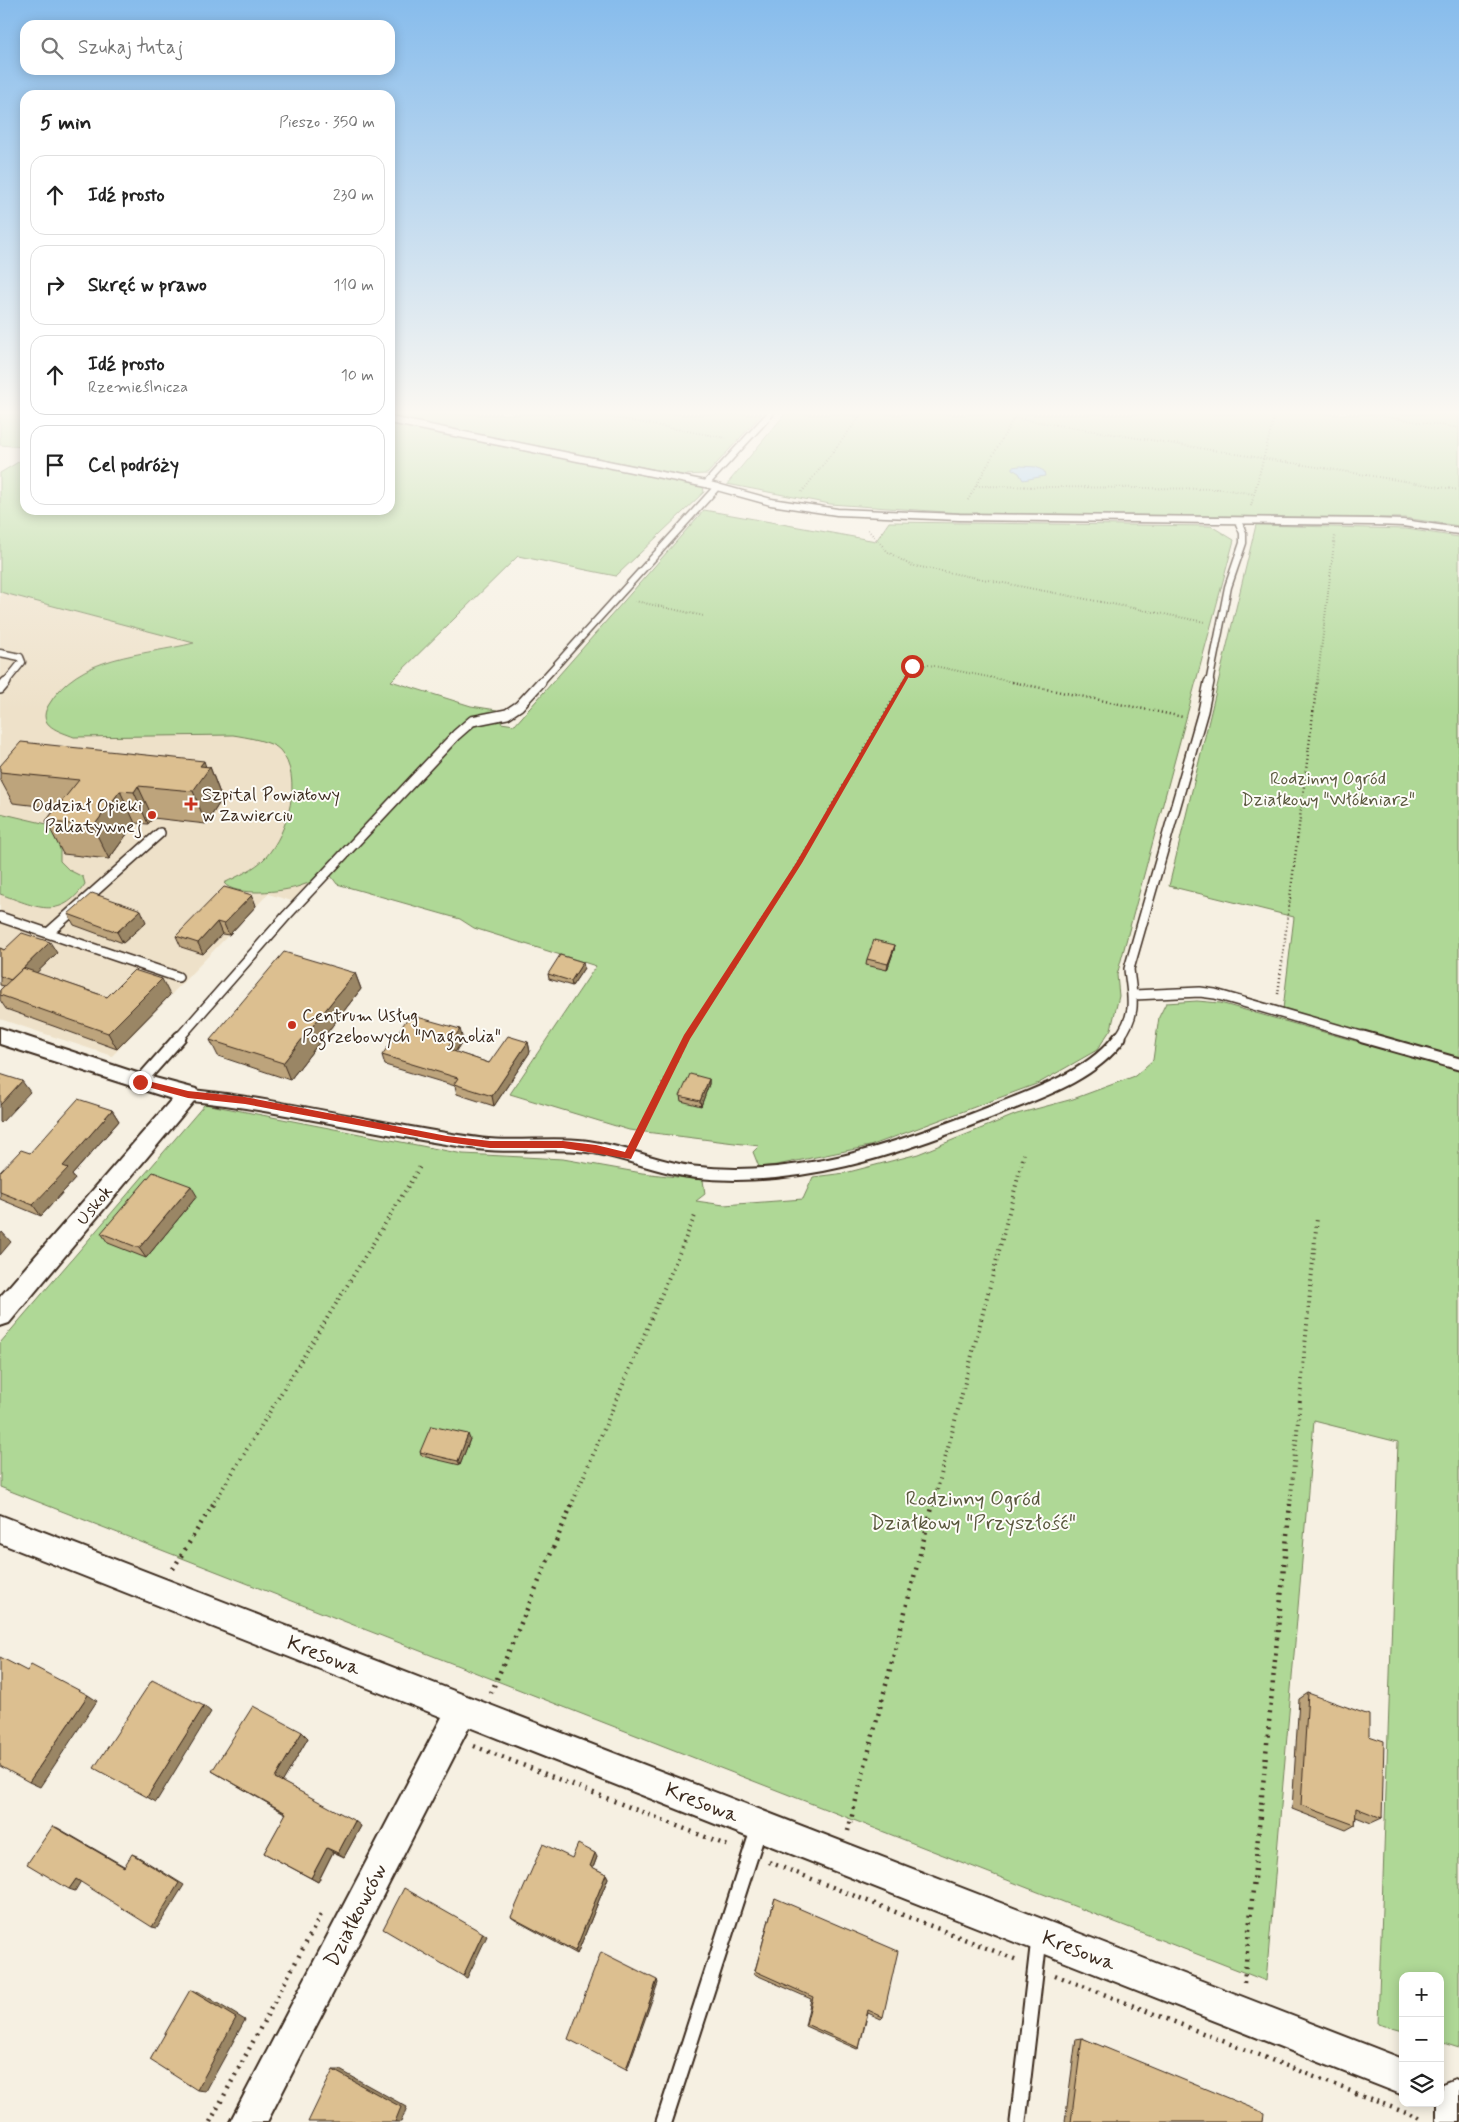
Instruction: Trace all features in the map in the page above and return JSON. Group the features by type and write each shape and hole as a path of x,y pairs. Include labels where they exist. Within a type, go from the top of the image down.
{"street":[{"path":"0,1036 140,1082 188,1095"},
{"name":"Uskok","path":"0,1315 188,1095"},
{"name":"Kresowa","path":"0,1529 842,1856 1399,2075"},
{"name":"Działkowców","path":"248,2122 471,1712"}],"lane":[{"path":"140,1082 287,915 456,735 472,721 507,714 519,706 693,513"},
{"path":"851,513 959,517 1337,521 1403,523 1459,531"},
{"path":"188,1095 245,1100 447,1139 490,1144 563,1145 596,1148 665,1167 754,1174 784,1173 838,1163 887,1150 1043,1091 1080,1071 1112,1049 1120,1038 1133,1010 1134,995 1129,969 1201,720 1228,586 1244,543 1243,521"},
{"path":"0,653 20,657 22,662 3,682 0,689"},
{"path":"48,933 160,833"},
{"path":"0,916 178,977"},
{"path":"1134,995 1208,993 1459,1064"},
{"path":"664,2122 760,1824"},
{"path":"1018,2122 1039,1934"}],"path":[{"path":"850,513 878,538 888,552 910,565 1221,625"},
{"path":"959,517 961,513"},
{"path":"1243,521 1246,513"},
{"path":"1276,1011 1337,521"},
{"path":"617,598 704,616"},
{"path":"628,1156 687,1038 799,863 912,666 929,665 1201,720"},
{"path":"842,1856 1024,1154"},
{"path":"160,1591 420,1165"},
{"path":"471,1712 695,1216"},
{"path":"1241,2013 1318,1218"},
{"path":"210,2122 326,1906"}],"shaded area":[{"name":"Szpital Powiatowy w Zawierciu","path":"0,592 466,714 292,901 268,894 112,1056 0,1019"}],"green space":[{"path":"0,513 20,513 20,515 395,515 395,513 682,513 616,576 518,556 391,681 471,706 497,710 503,717 501,723 515,725 701,513 721,513 876,541 889,522 1211,526 1234,540 1117,975 1119,996 1111,1029 1097,1050 1039,1083 870,1146 759,1167 753,1152 759,1146 629,1130 510,1094 596,966 474,928 460,919 337,884 329,873 304,885 283,890 248,892 229,887 224,883 252,869 262,861 281,834 290,805 292,790 291,775 287,762 280,750 265,742 233,735 74,737 56,730 47,723 45,713 61,689 76,676 113,660 194,643 0,592"},
{"path":"963,513 1459,513 1459,526 1405,518"},
{"name":"Rodzinny Ogród Działkowy \"Włókniarz\"","path":"1256,525 1406,529 1459,537 1459,1058 1369,1036 1283,1009 1294,917 1169,886"},
{"path":"0,813 51,825 60,847 60,861 69,870 83,877 85,884 76,896 56,907 46,908 0,894"},
{"name":"Rodzinny Ogród Działkowy \"Przyszłość\"","path":"1197,1001 1220,1003 1459,1070 1459,2048 1444,2043 1444,1972 1399,1972 1399,2030 1378,2024 1398,1442 1314,1421 1266,1981 0,1487 0,1343 205,1104 463,1154 563,1159 642,1173 703,1180 705,1194 696,1201 724,1205 803,1199 813,1177 845,1173 918,1154 1017,1114 1073,1099 1135,1076 1153,1060 1159,1017 1166,1003"}],"building":[{"path":"21,742 204,761 200,766 210,767 193,791 138,786 134,792 120,791 93,827 46,821 79,780 0,772 0,766"},
{"path":"224,887 252,895 224,924 217,922 198,943 176,936"},
{"path":"92,893 141,910 117,932 68,914"},
{"path":"22,933 50,942 11,980 0,976 0,948 4,950"},
{"path":"874,940 895,945 888,964 867,959"},
{"name":"Centrum Usług Pogrzebowych \"Magnolia\"","path":"284,952 355,973 283,1063 210,1040"},
{"path":"560,955 583,962 571,981 548,974"},
{"path":"23,968 107,997 134,970 162,979 108,1033 0,995 0,990"},
{"path":"410,1015 460,1029 447,1049 489,1063 508,1036 528,1042 492,1096 454,1084 458,1078 382,1055"},
{"path":"0,1074 22,1081 0,1105"},
{"path":"690,1074 709,1079 700,1101 680,1096"},
{"path":"78,1099 112,1110 63,1166 68,1168 33,1205 0,1192 0,1172 21,1150 30,1153"},
{"path":"153,1172 191,1186 139,1248 101,1233"},
{"path":"431,1426 468,1434 458,1461 420,1452"},
{"path":"0,1657 27,1671 31,1665 88,1695 29,1782 0,1766"},
{"path":"152,1680 204,1706 147,1797 94,1768"},
{"path":"1308,1693 1369,1715 1369,1736 1384,1741 1382,1818 1356,1808 1355,1825 1301,1805"},
{"path":"253,1706 302,1732 275,1778 355,1821 338,1853 327,1848 311,1878 264,1853 286,1813 212,1771"},
{"path":"53,1826 124,1867 132,1854 179,1883 152,1927 76,1879 69,1889 27,1864"},
{"path":"543,1844 572,1858 578,1844 595,1853 590,1866 606,1874 575,1951 511,1917"},
{"path":"404,1888 483,1933 463,1976 383,1929"},
{"path":"775,1898 898,1951 883,2017 868,2010 859,2048 806,2024 813,1997 755,1971"},
{"path":"601,1952 657,1980 626,2069 568,2039"},
{"path":"190,1990 236,2018 197,2090 150,2060"},
{"path":"1082,2038 1264,2113 1263,2122 1071,2122"},
{"path":"333,2070 401,2107 395,2122 308,2122"}],"place":[{"name":"Szpital Powiatowy w Zawierciu","path":"191,804"},
{"name":"Oddział Opieki Paliatywnej","path":"152,815"},
{"name":"Centrum Usług Pogrzebowych \"Magnolia\"","path":"292,1025"}],"route":[{"path":"140,1082 188,1095 245,1100 447,1139 490,1144 563,1145 596,1148 628,1156 687,1038 799,863 912,666"}]}
